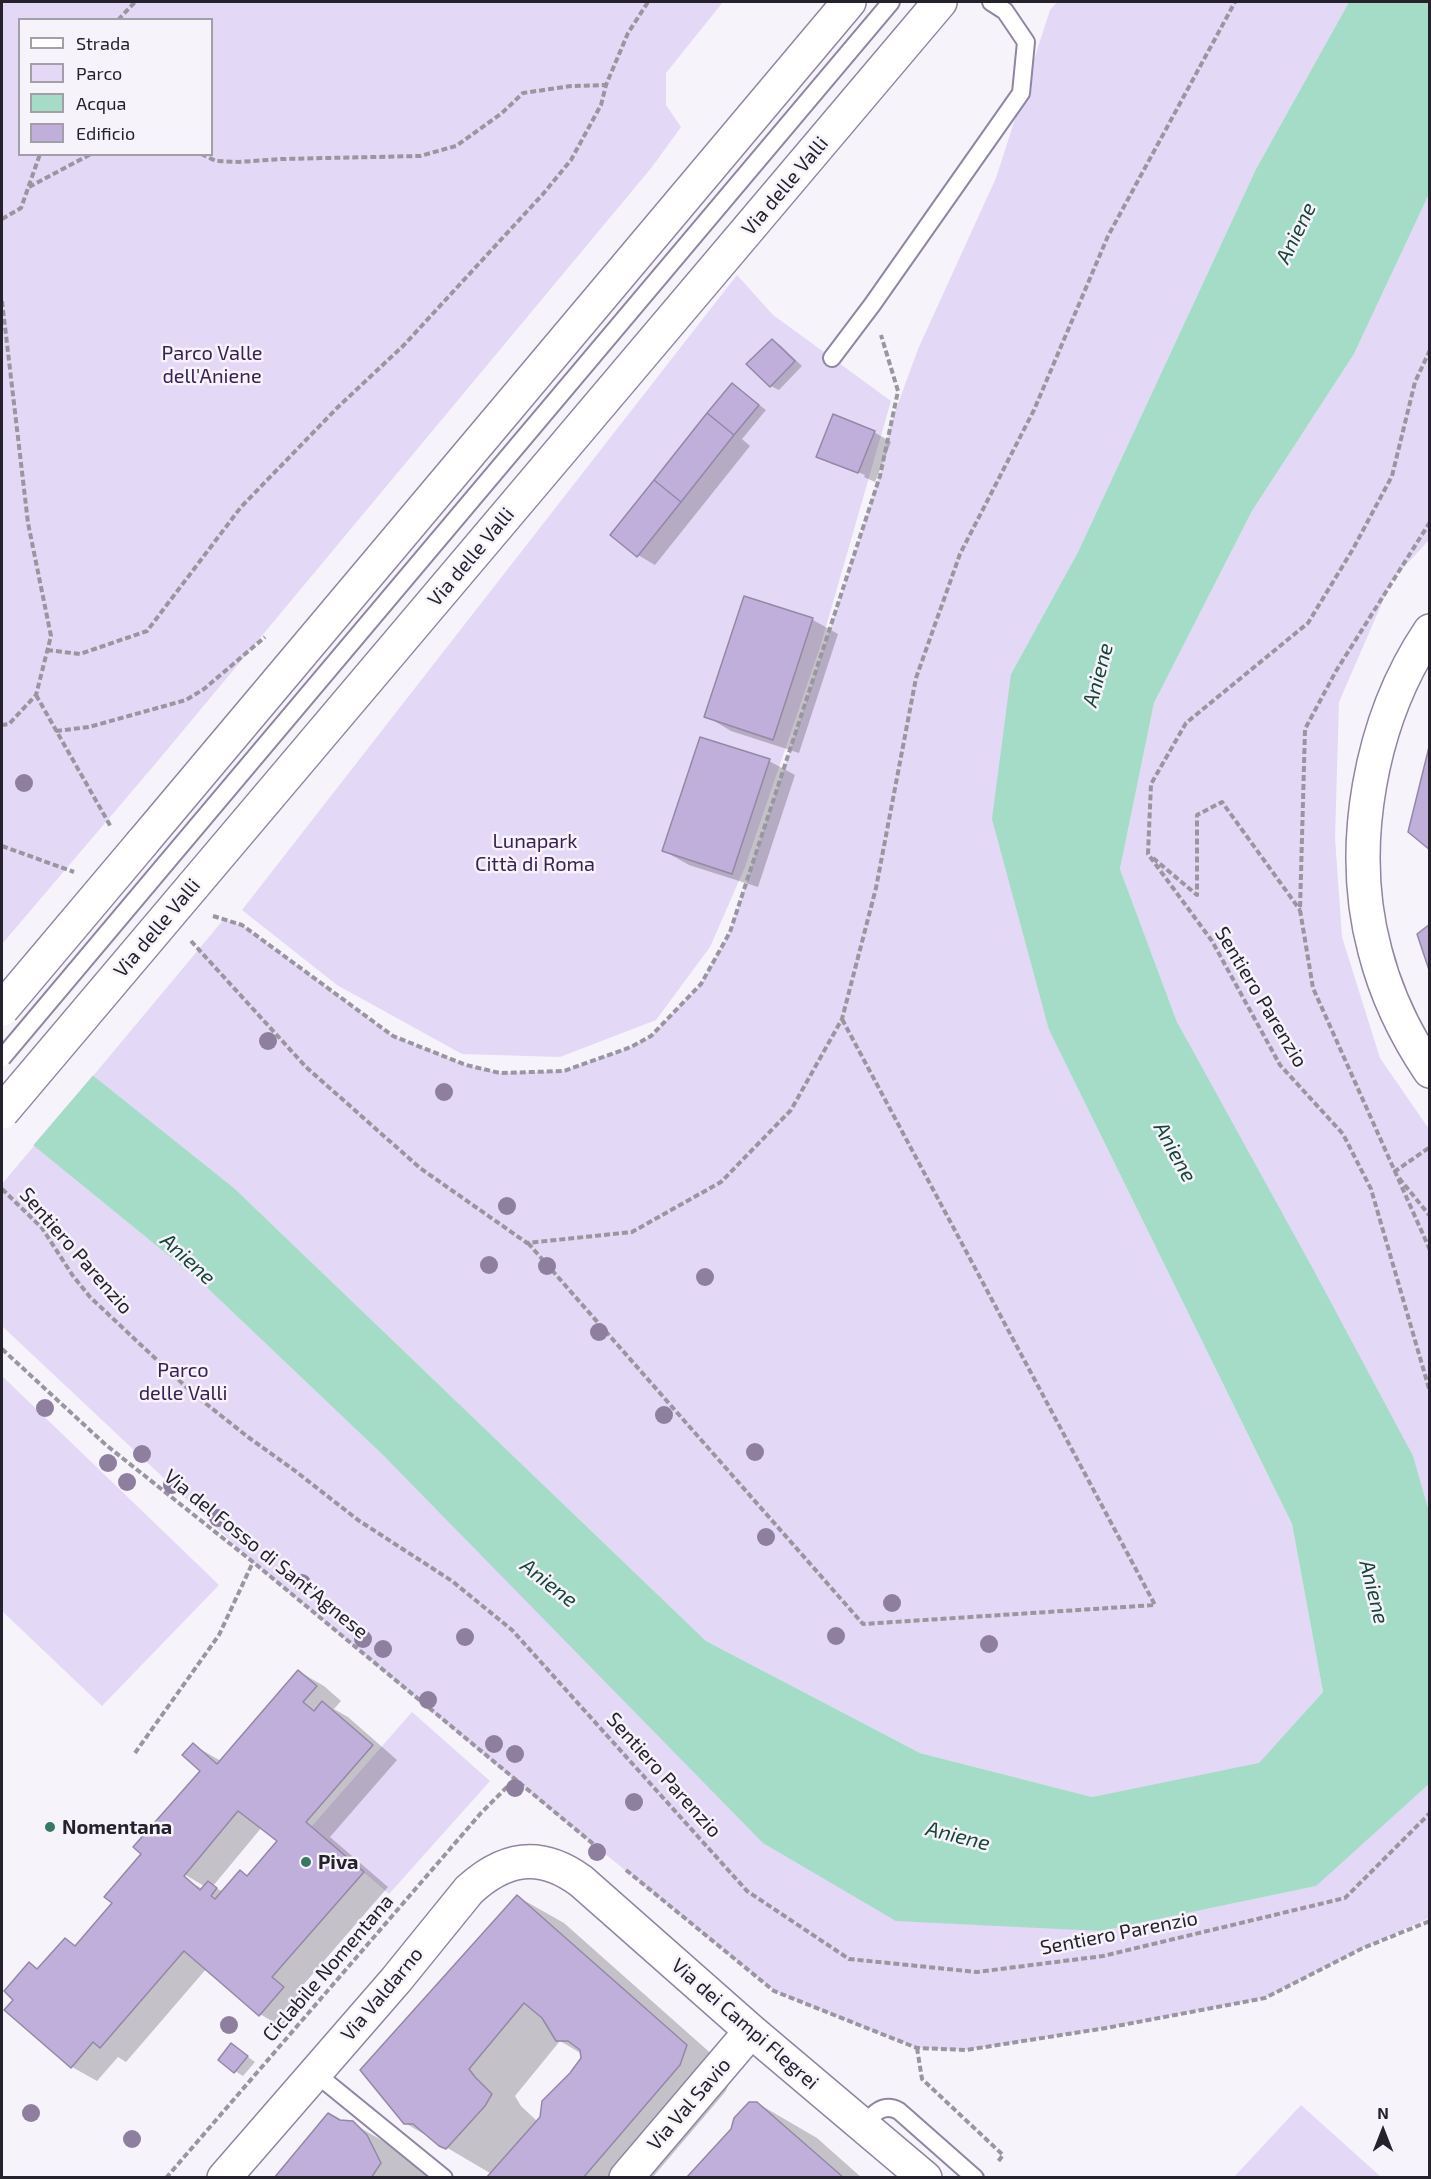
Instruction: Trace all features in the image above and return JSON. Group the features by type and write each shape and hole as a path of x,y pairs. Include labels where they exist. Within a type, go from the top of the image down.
{"main road":[{"name":"Via delle Valli","path":"2,1009 141,847 849,2"},
{"name":"Via delle Valli","path":"2,1112 198,899 940,2"},
{"path":"1430,631 1403,677 1387,718 1369,788 1364,844 1366,903 1375,950 1388,993 1400,1020 1430,1071"},
{"name":"Via Valdarno","path":"224,2178 396,1980 462,1898 483,1878 504,1866 523,1862 547,1863 566,1870"},
{"name":"Via dei Campi Flegrei","path":"566,1870 925,2178"},
{"name":"Via Val Savio","path":"626,2178 751,2031"}],"lane":[{"name":"Via delle Valli","path":"2,1058 141,847 891,2"},
{"path":"832,358 1021,93 1026,42 1005,11 991,2"},
{"path":"315,2073 444,2178"},
{"path":"863,2126 878,2110 892,2108 899,2111 975,2178"}],"path":[{"path":"120,18 135,2"},
{"path":"47,650 80,654 147,632 241,507 338,407 404,345 543,194 571,160 601,105 606,85 628,33 648,2"},
{"path":"527,1243 632,1232 721,1182 791,1110 842,1018 876,888 916,678 960,554 1035,410 1108,236 1235,2"},
{"path":"205,156 216,161 239,162 420,156 456,146 502,113 524,93 571,86 606,85"},
{"path":"2,219 21,208 39,156"},
{"path":"28,187 88,156"},
{"path":"2,301 28,523 51,636 36,695 9,724 2,725"},
{"path":"198,899 242,925 393,1036 466,1065 500,1073 564,1071 631,1047 651,1036 701,984 730,932 880,476 898,391 872,305"},
{"path":"1300,910 1222,802 1197,815 1197,896 1148,854 1151,784 1186,723 1308,622 1353,549 1392,476 1415,382 1430,350"},
{"path":"56,731 89,727 186,700 204,688 265,637"},
{"path":"36,695 56,731 141,847"},
{"path":"2,846 76,873"},
{"name":"Sentiero Parenzio","path":"1148,854 1212,941 1280,1065 1344,1134 1371,1189 1430,1392"},
{"path":"189,939 306,1067 420,1168 527,1243 863,1624 1155,1605 842,1018"},
{"path":"1430,1147 1394,1171 1430,1216"},
{"name":"Sentiero Parenzio","path":"2,1189 42,1228 73,1276 90,1297 165,1367 248,1437 358,1520 452,1581 504,1623 533,1651 747,1891 849,1959 977,1972 1103,1956 1345,1898 1430,1813"},
{"name":"Via del Fosso di Sant'Agnese","path":"2,1349 106,1445 253,1562 514,1780 598,1847"},
{"path":"135,1753 219,1635 253,1562"},
{"name":"Ciclabile Nomentana","path":"166,2178 481,1813 514,1780"},
{"path":"626,1870 774,1991 917,2048 966,2050 1106,2028 1265,1998 1363,1948 1430,1921"},
{"path":"917,2048 922,2079 1003,2155 995,2164"}],"green space":[{"name":"Parco Valle dell'Aniene","path":"2,2 723,2 666,73 666,105 681,127 652,167 156,763 2,944"},
{"path":"1057,2 1349,2 1256,169 1078,552 1011,674 1049,1030 1292,1524 1323,1692 1259,1764 1092,1797 920,1753 706,1641 234,1188 93,1076 224,919 242,925 393,1036 466,1065 500,1073 564,1071 631,1047 651,1036 701,984 730,932 861,535 881,470 891,423 918,349 996,178 1050,10"},
{"path":"1429,194 1429,540 1392,580 1339,702 1335,838 1342,937 1380,1058 1429,1129 1429,1524 1177,1022 1120,869 1154,703 1252,511 1354,354"},
{"name":"Lunapark Città di Roma","path":"737,275 773,315 891,401 821,644 745,867 710,947 656,1020 560,1057 462,1054 337,985 242,910"},
{"name":"Parco delle Valli","path":"34,1146 201,1282 385,1457 1101,1931 1315,1886 1429,1784 1429,1918 1363,1948 1265,1998 1106,2028 966,2050 917,2048 774,1991 514,1780 253,1562 2,1326 2,1184"},
{"path":"2,1376 219,1585 102,1706 2,1611"},
{"path":"412,1712 490,1781 389,1894 311,1827"},
{"path":"1301,2105 1381,2177 1234,2177"}],"water":[{"name":"Aniene","path":"1349,2 1429,2 1429,194 1354,354 1252,511 1154,703 1120,869 1177,1022 1413,1456 1429,1512 1429,1784 1316,1886 1101,1931 896,1921 763,1843 385,1457 201,1282 34,1146 2,1126 2,1003 234,1188 706,1641 920,1753 1092,1797 1259,1763 1323,1692 1292,1524 1049,1030 992,819 1011,674 1078,552 1256,169"}],"pier":[{"path":"2,1000 95,1073 31,1148 2,1129"}],"building":[{"path":"772,339 795,361 770,387 746,364"},
{"path":"732,383 759,405 734,435 707,413"},
{"path":"707,413 734,435 681,502 654,480"},
{"path":"833,414 875,431 858,473 816,457"},
{"path":"654,480 681,502 637,557 610,535"},
{"path":"744,596 813,618 773,740 704,717"},
{"path":"700,737 770,759 732,874 662,851"},
{"path":"1430,743 1430,850 1408,832"},
{"path":"1430,924 1430,973 1417,934"},
{"name":"Piva","path":"298,1670 317,1686 303,1702 314,1711 322,1701 373,1745 306,1822 364,1872 272,1977 284,1987 259,2016 184,1951 100,2048 93,2042 71,2068 4,2010 13,2000 4,1991 29,1962 37,1969 65,1938 75,1946 112,1903 104,1897 141,1854 133,1847 200,1771 182,1755 193,1743 217,1764","holes":["238,1811 277,1841 247,1876 240,1870 215,1899 211,1896 217,1888 208,1881 200,1890 184,1876"]},
{"path":"517,1895 687,2045 680,2065 583,2178 486,2178 540,2117 542,2101 570,2073 581,2058 580,2050 568,2041 556,2041 542,2018 524,2003 469,2069 492,2094 485,2106 446,2149 439,2146 413,2124 404,2124 360,2070"},
{"path":"231,2043 248,2056 234,2073 218,2060"},
{"path":"749,2102 757,2102 844,2178 686,2178 731,2129 734,2118"},
{"path":"328,2113 340,2120 353,2121 367,2135 381,2163 371,2178 274,2178"}],"place":[{"name":"Nomentana","path":"50,1827"},
{"name":"Piva","path":"306,1862"}]}
